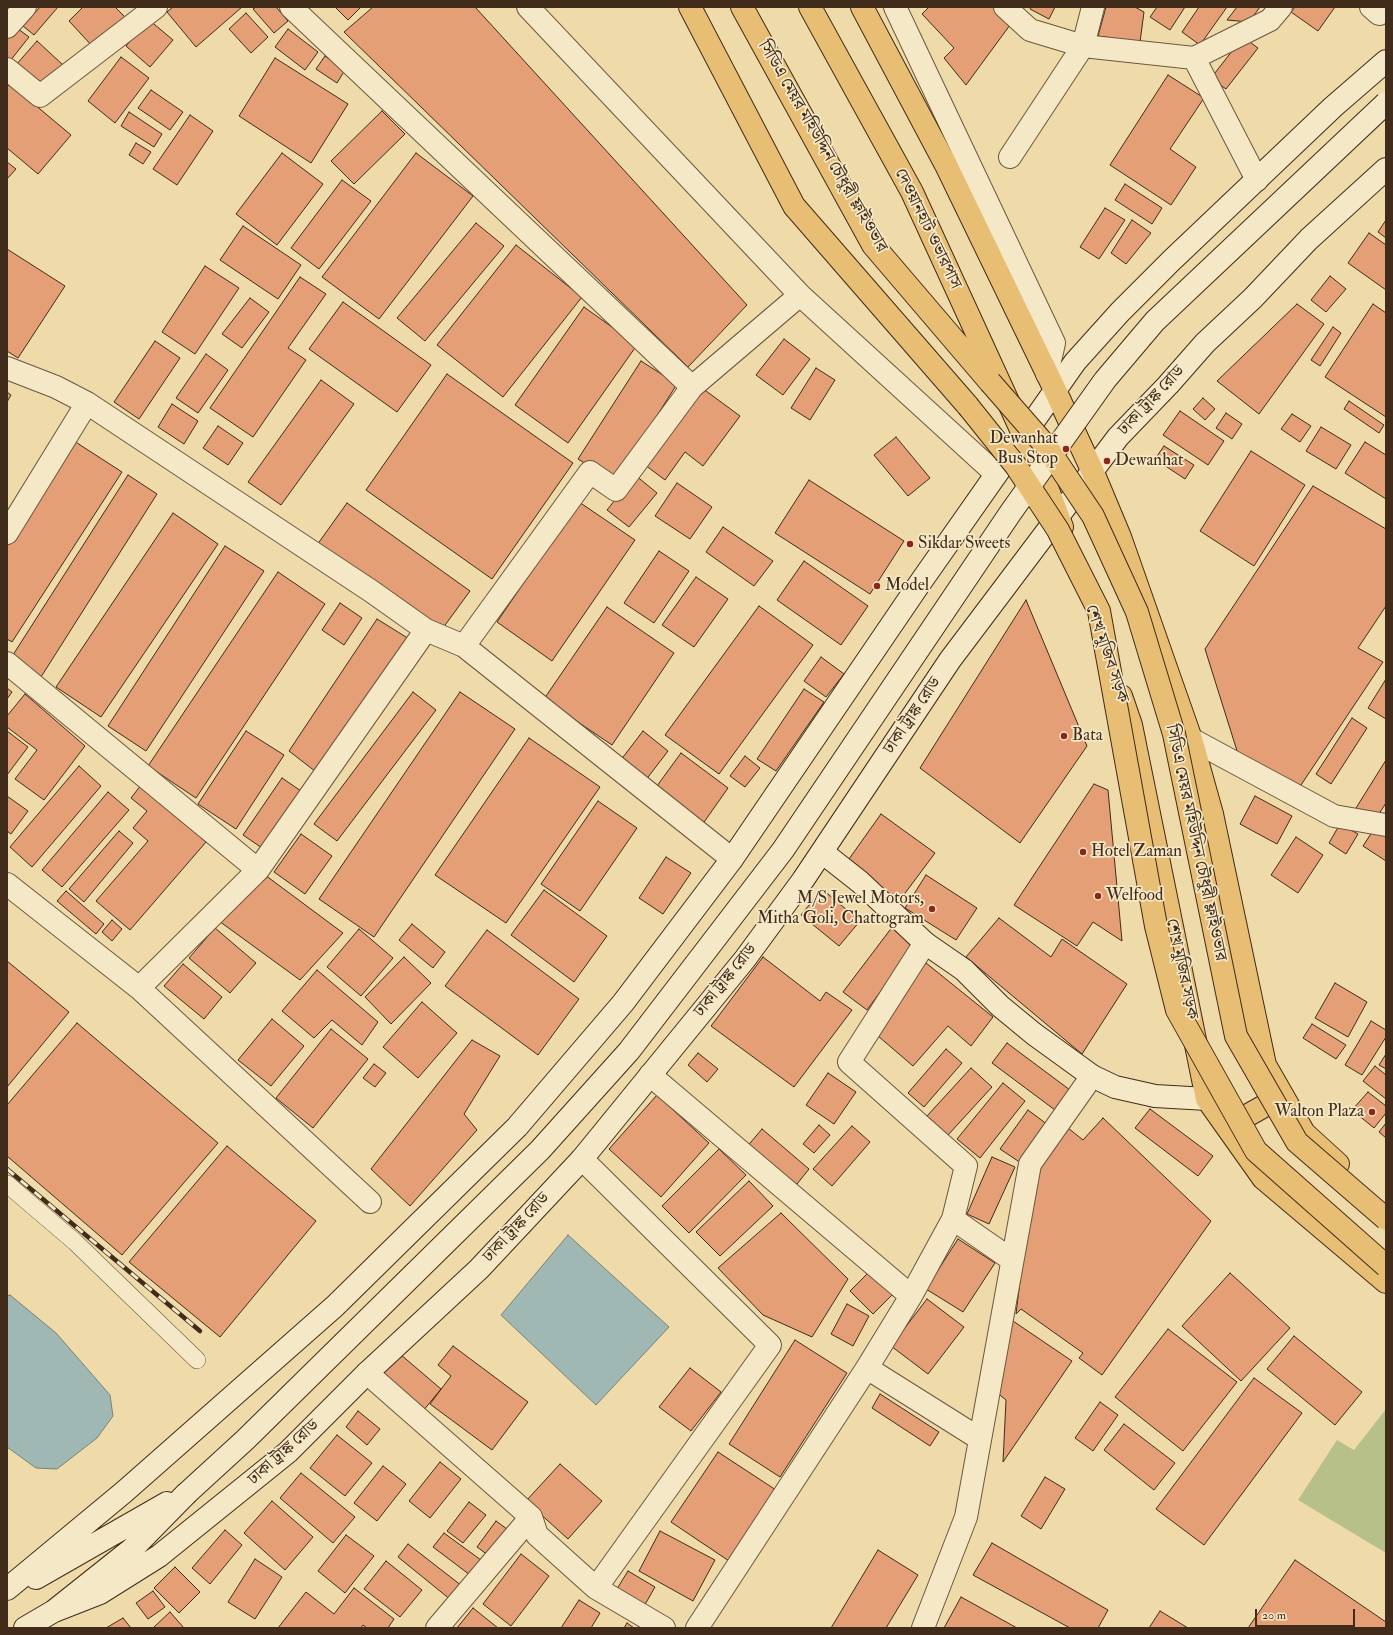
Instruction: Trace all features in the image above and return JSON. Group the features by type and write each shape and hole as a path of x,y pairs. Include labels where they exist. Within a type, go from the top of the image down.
{"highway":[{"path":"690,7 794,206 972,412 1016,466 1058,530 1099,611 1156,926 1176,1010 1256,1151 1386,1266"},
{"name":"সিডিএ মেয়র মহিউদ্দিন চৌধুরী ফ্লাইওভার","path":"742,7 873,245 1046,446 1093,516 1137,612 1174,734 1236,1036 1297,1142 1386,1219"},
{"name":"দেওয়ানহাট ওভারপাস","path":"810,7 912,192 1035,456"},
{"path":"862,7 946,165 1066,414 1092,470 1120,537 1191,739 1212,814 1265,1065 1304,1133 1386,1208"},
{"name":"শেখ মুজিব সড়ক","path":"1035,456 1058,516 1131,724 1208,1099 1263,1178 1386,1282"},
{"path":"1227,1127 1282,1096"}],"street":[{"path":"7,27 25,7"},
{"path":"7,68 40,96 156,7"},
{"path":"291,7 692,387"},
{"path":"528,7 800,295 996,474"},
{"path":"895,7 1054,343 1051,382"},
{"path":"1005,7 1030,30 1083,46 1194,58 1270,20 1281,7"},
{"path":"1010,157 1083,46 1093,7"},
{"path":"1370,7 1380,14 1384,7"},
{"path":"1194,58 1257,180"},
{"path":"7,1589 124,1492 334,1306 517,1127 623,1002 732,859 1024,434 1051,382 1074,362 1120,312 1333,107 1386,61"},
{"name":"ঢাকা ট্রাঙ্ক রোড","path":"31,1627 54,1611 132,1549 186,1494 245,1440 540,1150 629,1051 783,850 1006,519 1105,380 1155,321 1386,103"},
{"name":"ঢাকা ট্রাঙ্ক রোড","path":"54,1611 100,1593 159,1556 288,1452 367,1373 479,1268 582,1159 745,959 822,852 950,660 1118,437 1168,385 1205,343 1253,298 1309,239 1386,169"},
{"path":"464,646 590,472 616,490 692,387 800,295"},
{"path":"7,368 56,387 87,403 371,591 426,630 464,646 732,859"},
{"path":"7,533 87,403"},
{"path":"139,988 258,870 426,630"},
{"path":"7,663 258,870"},
{"path":"1191,739 1334,816 1386,825"},
{"path":"822,852 860,882 925,943 964,970 1000,1006 1034,1034 1092,1076 1115,1087 1155,1096 1208,1099"},
{"path":"7,884 139,988 370,1202"},
{"path":"696,1628 867,1368 911,1296 953,1219 966,1166 849,1062 925,943"},
{"path":"650,1075 911,1296"},
{"path":"923,1628 966,1517 1030,1164 1092,1076"},
{"path":"582,1159 770,1345 596,1588"},
{"path":"953,1219 1012,1260"},
{"path":"867,1368 980,1439"},
{"path":"367,1373 531,1517 538,1535 596,1588 664,1628"},
{"name":"ঢাকা ট্রাঙ্ক রোড","path":"7,1595 123,1527 186,1494"},
{"path":"437,1628 531,1517"}],"lane":[{"path":"7,1184 76,1242 197,1360"}],"green space":[{"path":"1386,1409 1386,1553 1298,1500 1337,1440 1354,1450"}],"water":[{"path":"568,1235 669,1327 596,1405 501,1315"},
{"path":"10,1295 56,1333 110,1395 113,1416 97,1438 57,1469 36,1468 7,1447 7,1296"}],"building":[{"path":"40,7 58,7 34,35 23,26"},
{"path":"83,7 115,7 125,17 93,47 69,21"},
{"path":"173,7 242,7 196,47 167,12"},
{"path":"256,7 276,7 288,21 274,33 253,9"},
{"path":"335,7 361,7 348,20"},
{"path":"373,7 475,7 747,305 688,367 344,32"},
{"path":"929,7 995,7 1010,25 966,85 944,58 954,48 922,14"},
{"path":"1031,7 1055,7 1049,19 1030,9"},
{"path":"1106,7 1135,7 1144,12 1140,42 1098,36"},
{"path":"1157,7 1185,7 1170,30 1150,17"},
{"path":"1199,7 1227,7 1200,45 1182,32"},
{"path":"1237,7 1260,7 1249,22 1227,20"},
{"path":"1295,7 1335,7 1318,31 1291,12"},
{"path":"246,13 268,37 251,53 229,29"},
{"path":"148,19 173,40 150,67 126,46"},
{"path":"14,26 29,37 10,61 7,59 7,35"},
{"path":"288,29 318,52 305,70 275,47"},
{"path":"1243,37 1258,48 1226,89 1211,78"},
{"path":"37,41 63,65 41,89 15,66"},
{"path":"325,56 345,70 337,83 316,69"},
{"path":"121,57 149,78 115,123 88,101"},
{"path":"275,58 348,104 311,163 239,116"},
{"path":"1168,75 1204,98 1170,149 1196,167 1171,205 1110,165"},
{"path":"10,84 71,135 38,174 7,148 7,87"},
{"path":"151,90 183,112 170,130 138,108"},
{"path":"382,111 405,134 354,184 331,161"},
{"path":"129,112 162,134 154,147 121,126"},
{"path":"190,115 213,131 177,185 153,169"},
{"path":"136,143 151,152 143,164 129,155"},
{"path":"282,153 323,184 277,245 236,214"},
{"path":"416,153 473,196 379,319 322,277"},
{"path":"7,162 16,169 7,179"},
{"path":"342,180 371,201 319,269 291,248"},
{"path":"1125,184 1162,208 1152,224 1115,200"},
{"path":"1105,208 1125,220 1099,259 1080,247"},
{"path":"1132,220 1151,233 1126,264 1111,253"},
{"path":"1386,220 1386,238 1378,232"},
{"path":"476,223 504,246 425,341 397,318"},
{"path":"243,226 301,265 278,299 220,260"},
{"path":"1369,233 1386,245 1386,290 1348,263"},
{"path":"516,245 582,297 503,397 437,345"},
{"path":"7,249 65,286 18,358 7,351"},
{"path":"205,266 239,288 195,354 162,332"},
{"path":"1330,276 1346,289 1326,312 1311,300"},
{"path":"300,277 326,294 288,348 306,360 253,437 210,408"},
{"path":"250,298 269,312 242,348 222,334"},
{"path":"343,302 431,365 397,412 309,349"},
{"path":"1297,304 1324,324 1259,414 1217,381"},
{"path":"1373,304 1386,313 1386,417 1325,377"},
{"path":"584,307 637,345 568,443 515,405"},
{"path":"1333,327 1341,333 1320,366 1311,360"},
{"path":"784,339 810,359 783,395 756,375"},
{"path":"155,341 180,358 139,419 114,402"},
{"path":"206,354 228,370 198,413 176,398"},
{"path":"641,361 677,384 615,482 578,459"},
{"path":"816,368 835,380 810,420 791,408"},
{"path":"447,374 573,463 492,579 366,490"},
{"path":"321,380 354,404 281,505 248,482"},
{"path":"702,388 740,416 703,466 685,452 665,480 645,465"},
{"path":"7,392 11,395 7,402"},
{"path":"1203,398 1215,409 1205,420 1193,409"},
{"path":"1349,401 1384,425 1379,433 1344,409"},
{"path":"172,404 198,421 184,444 158,427"},
{"path":"1180,411 1224,441 1208,465 1163,435"},
{"path":"1226,413 1242,424 1232,439 1216,428"},
{"path":"1292,414 1311,426 1300,442 1281,429"},
{"path":"218,426 243,443 228,465 203,448"},
{"path":"1321,427 1351,445 1336,469 1306,451"},
{"path":"896,437 930,478 908,496 874,455"},
{"path":"74,441 122,472 12,642 7,639 7,543"},
{"path":"1365,442 1386,455 1386,499 1345,473"},
{"path":"1164,446 1194,465 1185,479 1155,459"},
{"path":"1251,451 1305,485 1254,566 1200,531"},
{"path":"128,475 157,494 41,677 11,658"},
{"path":"635,475 657,493 629,527 607,510"},
{"path":"809,480 904,541 870,594 775,533"},
{"path":"677,483 712,507 690,539 655,516"},
{"path":"1313,486 1386,529 1386,606 1358,648 1383,662 1299,788 1238,754 1205,649"},
{"path":"579,502 635,540 552,661 497,622"},
{"path":"347,503 470,591 440,632 317,545"},
{"path":"173,513 218,544 101,717 56,687"},
{"path":"723,527 773,561 754,586 706,552"},
{"path":"225,546 264,571 146,751 108,726"},
{"path":"659,551 689,571 654,623 624,603"},
{"path":"804,561 868,606 841,645 777,600"},
{"path":"278,572 325,604 196,798 148,766"},
{"path":"696,577 728,599 694,647 662,625"},
{"path":"1026,600 1087,746 1020,843 920,768"},
{"path":"340,603 362,618 344,645 322,630"},
{"path":"759,606 813,645 719,774 665,735"},
{"path":"607,607 674,653 612,745 544,699"},
{"path":"377,619 414,642 320,775 289,751"},
{"path":"821,657 844,674 826,697 804,681"},
{"path":"1386,679 1386,719 1368,708"},
{"path":"7,688 12,692 7,699"},
{"path":"804,689 824,702 776,771 757,759"},
{"path":"413,692 436,710 337,841 314,824"},
{"path":"460,692 515,729 374,937 319,899"},
{"path":"25,694 85,746 44,800 15,779 37,750 7,727 7,716"},
{"path":"1352,718 1367,728 1331,784 1316,774"},
{"path":"7,731 28,747 7,775"},
{"path":"246,731 284,755 236,829 198,804"},
{"path":"643,731 668,751 642,785 617,765"},
{"path":"529,738 600,787 506,923 435,875"},
{"path":"681,753 728,788 702,825 654,790"},
{"path":"745,756 760,768 745,787 730,776"},
{"path":"1386,760 1386,803 1375,820 1356,808"},
{"path":"79,766 101,786 32,867 10,847"},
{"path":"282,778 304,793 265,850 243,835"},
{"path":"1094,784 1108,790 1122,941 1093,922 1077,946 1014,905"},
{"path":"141,785 206,842 130,930 96,901 148,841 133,828 147,811 131,798"},
{"path":"108,792 129,810 62,887 42,870"},
{"path":"7,796 28,811 11,834 7,831"},
{"path":"1255,796 1292,816 1277,844 1240,824"},
{"path":"598,801 637,828 580,911 541,884"},
{"path":"881,814 935,853 897,904 844,866"},
{"path":"1340,824 1358,834 1346,854 1329,843"},
{"path":"1374,829 1386,836 1386,861 1363,846"},
{"path":"119,831 133,843 84,902 69,889"},
{"path":"301,834 332,856 305,894 274,872"},
{"path":"1296,837 1323,855 1298,893 1271,875"},
{"path":"666,857 691,873 663,914 639,898"},
{"path":"261,872 343,933 300,980 219,921"},
{"path":"926,875 977,908 956,940 905,908"},
{"path":"822,889 860,921 839,946 801,915"},
{"path":"544,890 607,936 574,982 511,935"},
{"path":"66,891 104,924 96,934 57,901"},
{"path":"999,918 1051,957 1062,939 1127,984 1082,1054 966,957"},
{"path":"112,920 122,929 112,941 102,932"},
{"path":"412,924 445,952 433,968 399,940"},
{"path":"893,926 916,943 867,1010 843,992"},
{"path":"215,928 256,963 230,993 189,958"},
{"path":"359,929 393,958 361,996 327,967"},
{"path":"487,930 579,999 538,1055 445,986"},
{"path":"404,957 431,983 391,1024 365,997"},
{"path":"763,957 820,1001 826,992 852,1010 794,1087 711,1026"},
{"path":"7,961 69,1012 7,1087"},
{"path":"926,963 993,1017 971,1046 948,1026 913,1066 871,1030"},
{"path":"183,964 222,997 204,1019 164,986"},
{"path":"317,970 378,1022 362,1045 332,1020 314,1038 282,1011"},
{"path":"1335,983 1367,1002 1348,1037 1315,1018"},
{"path":"422,1002 457,1033 418,1078 383,1047"},
{"path":"272,1019 304,1046 271,1086 238,1060"},
{"path":"1371,1021 1386,1030 1386,1037 1362,1075 1345,1065"},
{"path":"77,1023 218,1143 122,1255 7,1156 7,1105"},
{"path":"1312,1024 1346,1045 1336,1059 1303,1038"},
{"path":"331,1029 368,1059 313,1128 276,1098"},
{"path":"472,1040 500,1056 464,1114 477,1130 410,1206 371,1169"},
{"path":"1007,1043 1070,1090 1055,1110 992,1063"},
{"path":"946,1049 962,1063 924,1107 908,1093"},
{"path":"698,1053 718,1069 707,1082 688,1065"},
{"path":"1386,1054 1386,1069 1379,1065"},
{"path":"374,1064 386,1073 375,1087 363,1078"},
{"path":"1375,1066 1386,1075 1386,1099 1363,1081"},
{"path":"971,1068 992,1087 948,1135 927,1116"},
{"path":"828,1073 856,1092 834,1124 806,1105"},
{"path":"1003,1083 1025,1101 980,1158 957,1139"},
{"path":"1368,1092 1386,1106 1386,1113 1374,1128 1352,1110"},
{"path":"657,1095 709,1143 661,1197 609,1149"},
{"path":"1150,1109 1213,1156 1198,1176 1135,1128"},
{"path":"1028,1110 1048,1125 1021,1163 1000,1149"},
{"path":"1103,1118 1211,1221 1102,1375 1079,1358 1083,1353 1021,1309 1016,1314 1030,1198 1036,1167 1063,1124 1083,1140"},
{"path":"1386,1123 1386,1138 1379,1132"},
{"path":"819,1125 830,1135 814,1153 803,1144"},
{"path":"852,1126 870,1142 832,1186 813,1169"},
{"path":"762,1129 809,1169 793,1189 745,1149"},
{"path":"227,1146 316,1221 220,1337 129,1262"},
{"path":"719,1149 746,1175 689,1233 662,1206"},
{"path":"992,1157 1015,1167 989,1224 967,1214"},
{"path":"749,1181 773,1206 720,1256 696,1232"},
{"path":"781,1213 848,1279 812,1337 763,1315 718,1268"},
{"path":"958,1239 995,1263 963,1312 926,1289"},
{"path":"869,1272 892,1295 873,1314 850,1291"},
{"path":"1230,1273 1290,1328 1241,1381 1182,1326"},
{"path":"927,1299 964,1327 928,1374 891,1346"},
{"path":"847,1304 869,1316 853,1346 831,1334"},
{"path":"1010,1319 1072,1361 1003,1462 1006,1400 995,1391"},
{"path":"1168,1329 1237,1382 1183,1451 1115,1397"},
{"path":"1294,1336 1362,1392 1335,1425 1267,1369"},
{"path":"795,1340 847,1373 780,1477 729,1444"},
{"path":"453,1346 528,1402 492,1450 430,1404 451,1376 438,1365"},
{"path":"400,1354 441,1389 423,1411 381,1376"},
{"path":"690,1368 721,1392 691,1431 659,1407"},
{"path":"1254,1378 1302,1413 1204,1545 1156,1509"},
{"path":"880,1394 939,1432 930,1446 872,1408"},
{"path":"1100,1402 1118,1415 1093,1451 1075,1438"},
{"path":"358,1411 380,1429 367,1445 346,1427"},
{"path":"1124,1424 1175,1463 1154,1490 1104,1450"},
{"path":"337,1435 372,1463 345,1496 310,1468"},
{"path":"718,1452 776,1490 729,1561 671,1522"},
{"path":"440,1462 461,1479 430,1518 409,1501"},
{"path":"560,1464 602,1501 568,1539 526,1501"},
{"path":"383,1466 406,1484 377,1521 354,1503"},
{"path":"301,1473 355,1517 333,1543 280,1498"},
{"path":"1045,1477 1065,1489 1041,1529 1021,1516"},
{"path":"272,1501 313,1537 285,1570 244,1533"},
{"path":"469,1502 486,1515 463,1543 447,1531"},
{"path":"496,1521 511,1532 492,1558 477,1547"},
{"path":"225,1530 242,1545 210,1584 192,1568"},
{"path":"660,1531 715,1560 693,1601 639,1571"},
{"path":"444,1533 485,1563 474,1578 433,1547"},
{"path":"346,1535 374,1556 345,1593 318,1571"},
{"path":"992,1543 1108,1610 1098,1628 1070,1628 973,1575"},
{"path":"408,1544 462,1586 451,1600 398,1557"},
{"path":"878,1550 918,1575 886,1628 831,1628"},
{"path":"521,1554 549,1576 511,1626 483,1604"},
{"path":"255,1559 282,1577 255,1619 228,1602"},
{"path":"1295,1560 1386,1622 1386,1628 1248,1628"},
{"path":"386,1561 422,1590 400,1617 364,1589"},
{"path":"175,1567 200,1592 179,1613 154,1588"},
{"path":"628,1571 655,1587 643,1608 615,1592"},
{"path":"354,1588 394,1619 388,1628 367,1628 363,1625 361,1628 278,1628 306,1592 334,1614"},
{"path":"153,1591 165,1607 148,1619 136,1603"},
{"path":"961,1597 1017,1628 944,1628"},
{"path":"579,1600 600,1613 591,1628 561,1628"},
{"path":"473,1608 498,1628 457,1628"},
{"path":"1160,1611 1188,1628 1149,1628"},
{"path":"170,1612 184,1628 154,1628 154,1627"},
{"path":"123,1618 131,1628 106,1628"},
{"path":"627,1623 634,1628 624,1628"}],"railway":[{"path":"7,1169 200,1331"}],"place":[{"name":"Dewanhat Bus Stop","path":"1066,449"},
{"name":"Dewanhat","path":"1107,461"},
{"name":"Sikdar Sweets","path":"910,544"},
{"name":"Model","path":"877,586"},
{"name":"Bata","path":"1064,736"},
{"name":"Hotel Zaman","path":"1083,852"},
{"name":"Welfood","path":"1098,896"},
{"name":"M/S Jewel Motors, Mitha Goli, Chattogram","path":"932,909"},
{"name":"Walton Plaza","path":"1372,1112"}]}
